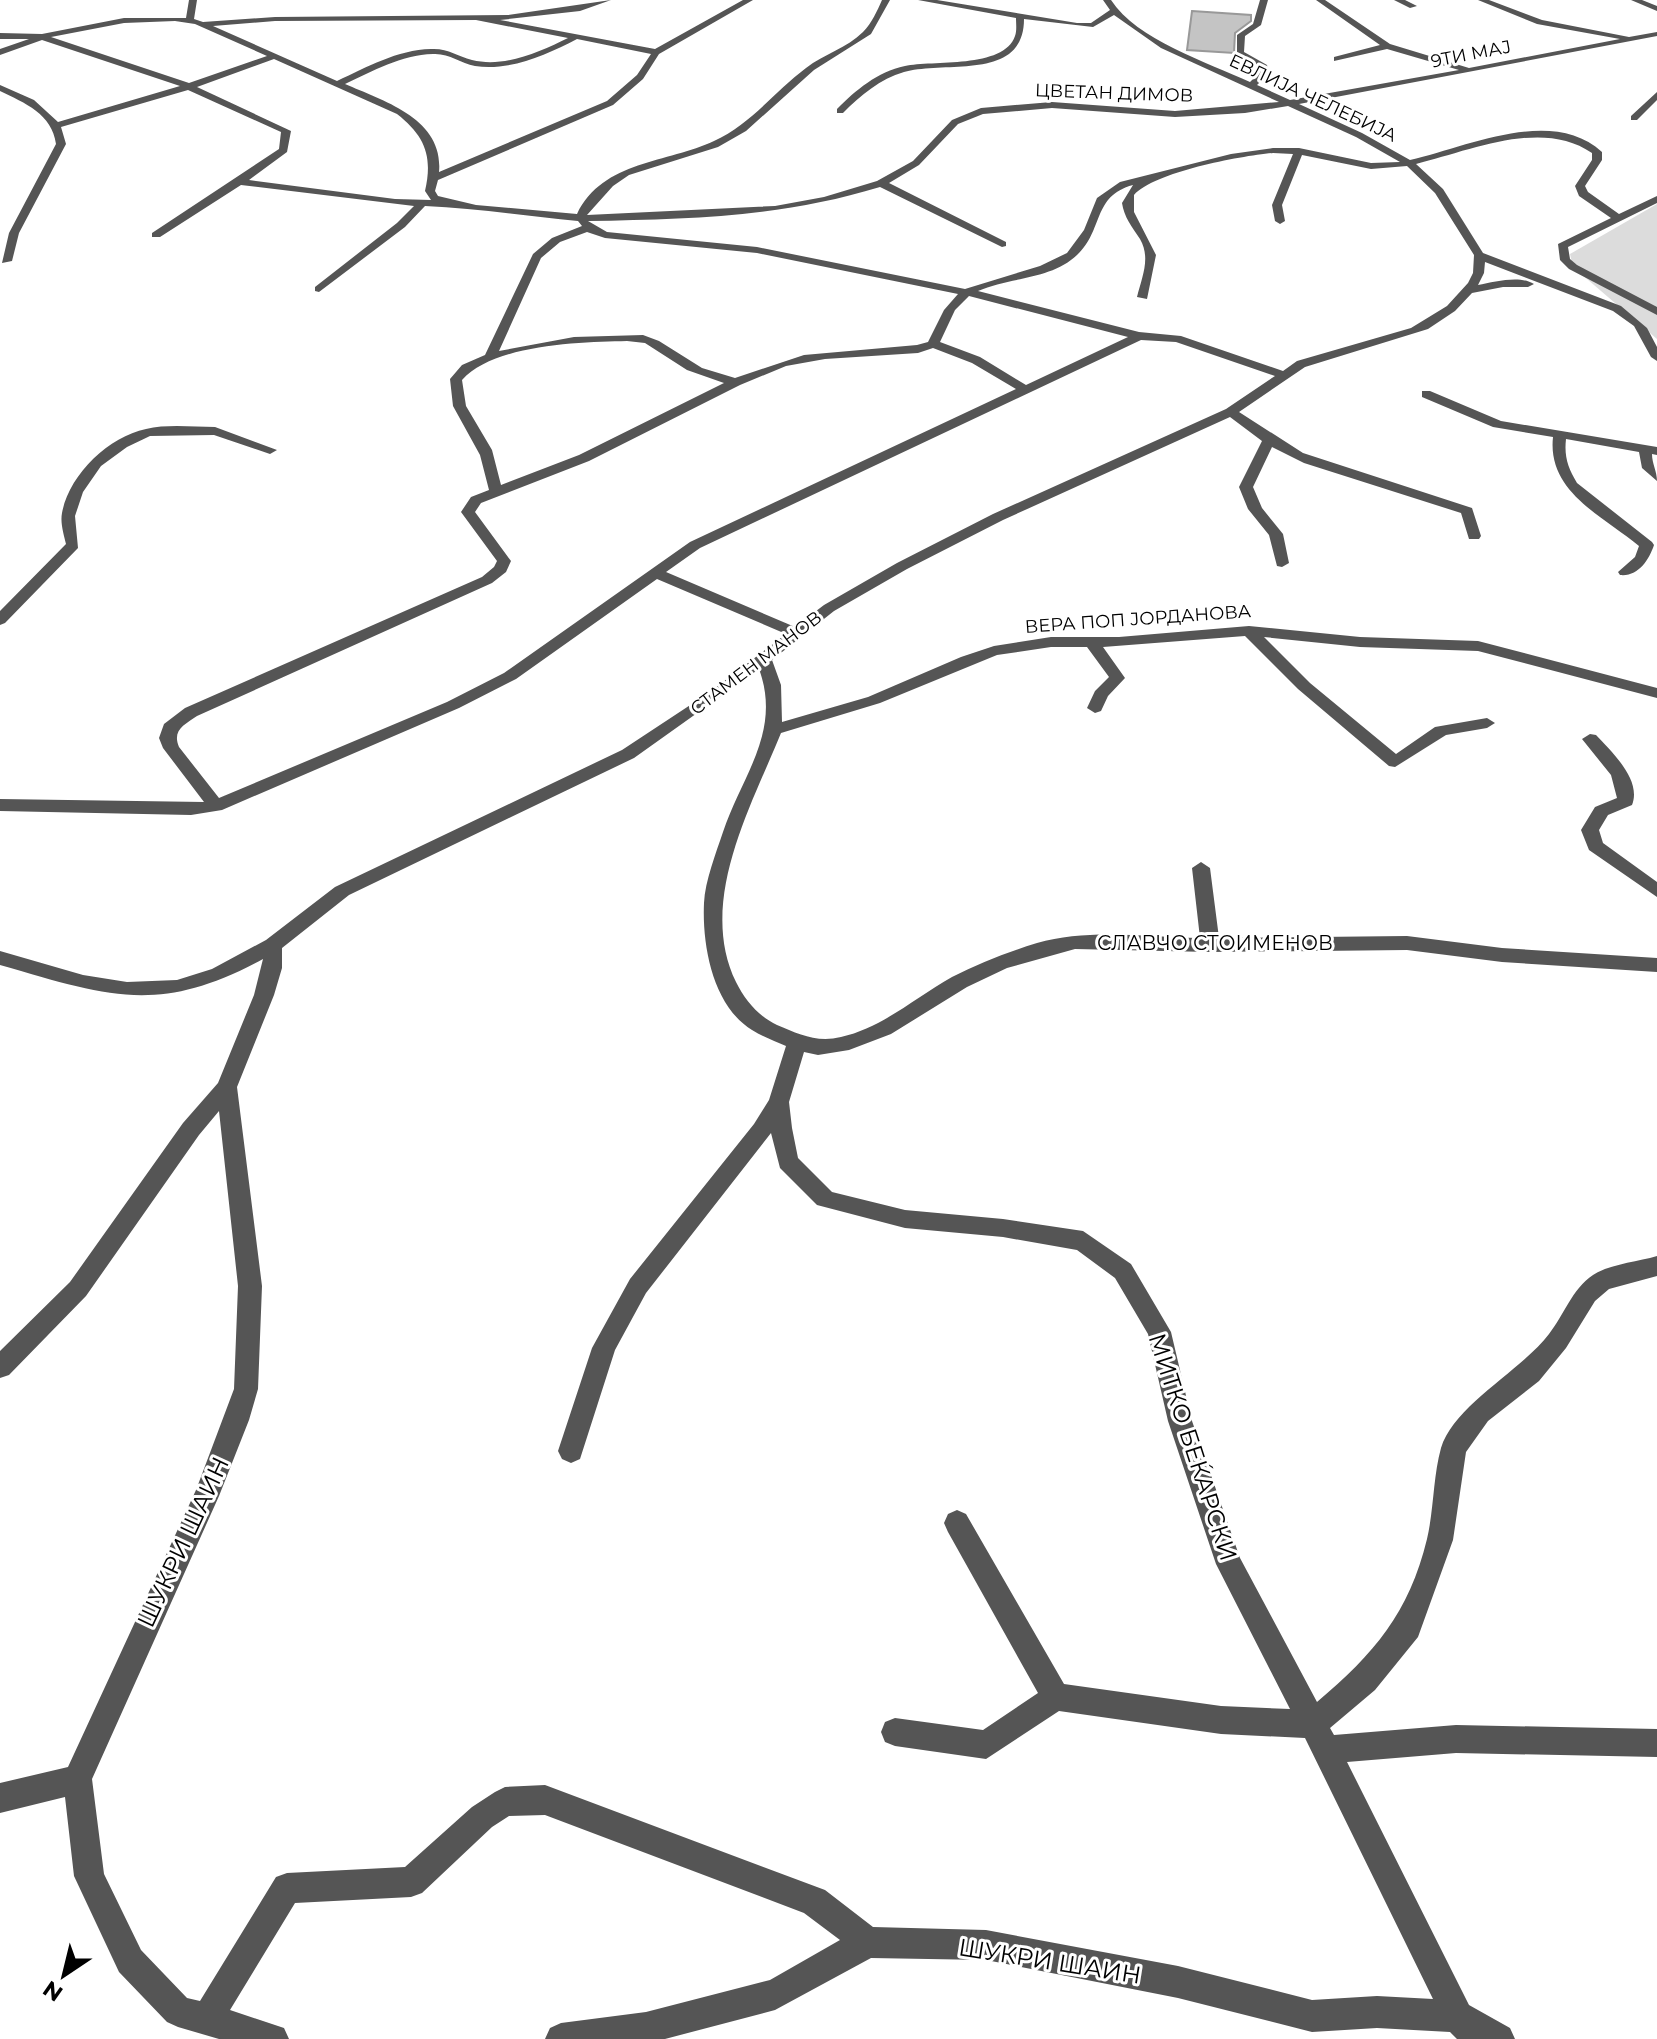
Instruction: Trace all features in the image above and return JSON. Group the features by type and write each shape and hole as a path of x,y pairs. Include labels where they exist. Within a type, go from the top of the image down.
{"street":[{"path":"190,20 193,0"},
{"path":"204,24 275,19 479,18 565,12 607,0"},
{"path":"434,178 610,103 640,77 656,52 749,0"},
{"path":"584,223 583,208 603,187 627,171 664,157 704,149 734,136 811,68 871,29 886,0"},
{"path":"922,0 1020,17 1093,25 1114,11"},
{"name":"ЕВЛИЈА ЧЕЛЕБИЈА","path":"1107,0 1114,11 1164,46 1409,163 1439,191 1479,255"},
{"path":"1250,86 1265,73 1263,65 1240,53 1241,35 1257,25 1264,0"},
{"path":"1320,0 1387,46 1468,70"},
{"path":"1398,0 1413,6"},
{"path":"1482,0 1540,22 1643,38"},
{"path":"1635,0 1657,9"},
{"path":"840,111 859,90 887,75 920,66 975,62 1012,50 1021,38 1020,17"},
{"path":"479,18 656,52"},
{"path":"0,36 39,36 103,24 190,20 204,24 400,112 422,131 432,146 437,167 430,191 434,198 448,204"},
{"name":"9ТИ МАЈ","path":"1291,104 1657,34"},
{"path":"0,52 39,36 188,86 286,131 284,150 241,182 156,235"},
{"path":"340,83 416,53 448,51 458,54 467,62 497,63 525,59 575,37"},
{"path":"1337,59 1387,46"},
{"path":"57,125 276,56"},
{"path":"0,88 29,102 57,125 61,144 2,262"},
{"path":"1634,118 1657,95"},
{"name":"ЦВЕТАН ДИМОВ","path":"584,223 775,209 826,200 881,183 916,163 955,122 965,116 999,108 1052,105 1175,114 1291,104"},
{"path":"933,344 953,305 967,293 1048,267 1070,256 1086,236 1105,191 1126,182 1255,151 1299,151 1389,167 1541,133 1583,140 1597,152 1597,160 1583,178 1580,186 1583,194 1620,219"},
{"path":"1280,221 1277,205 1299,151"},
{"path":"1143,297 1151,252 1127,209 1128,197 1137,186 1159,176"},
{"path":"241,182 421,204 448,204 584,223 605,235 634,240 799,257 967,293 1139,336 1177,339 1283,375"},
{"path":"881,183 1002,244"},
{"path":"1657,199 1562,246 1565,260 1573,267 1657,312"},
{"path":"319,289 401,225 421,204"},
{"path":"491,356 502,322 524,287 532,263 544,248 584,223"},
{"path":"1479,255 1506,270 1602,301 1637,322 1657,324"},
{"name":"СТАМЕН МАНОВ","path":"0,958 83,982 127,989 177,987 219,974 273,945 342,891 628,754 716,695 794,632 860,589 950,541 1231,412 1301,364 1433,323 1466,291 1478,274 1479,255"},
{"path":"1466,291 1521,283 1556,286"},
{"path":"1637,322 1657,357"},
{"path":"0,805 191,809 216,806 453,705 510,676 654,572 737,523 1139,336"},
{"path":"496,492 486,452 464,421 455,381 459,374 491,356 573,340 632,337 658,345 696,370 736,382"},
{"path":"216,806 171,748 167,738 170,728 191,712 487,580 501,569 504,561 468,512 476,500 584,458 783,361 810,355 918,349 933,344 976,360 1026,390"},
{"path":"1426,394 1498,424 1651,450 1647,466 1657,477"},
{"path":"1231,412 1269,439 1307,459 1427,494 1467,511 1474,526 1474,536"},
{"path":"0,620 73,545 68,516 76,492 96,463 122,444 148,432 215,431 270,450"},
{"path":"1560,434 1556,449 1571,486 1647,545 1642,559 1625,572"},
{"path":"1269,439 1246,487 1255,509 1276,534 1282,563"},
{"path":"654,572 794,632"},
{"path":"1249,631 1304,686 1395,762 1441,731 1487,723"},
{"name":"ВЕРА ПОП ЈОРДАНОВА","path":"774,730 874,700 994,651 1051,642 1249,631 1360,642 1478,646 1657,693"},
{"path":"1092,642 1117,678 1101,694 1095,708"},
{"path":"763,657 773,685 774,730 732,831 713,901 717,962 735,999 757,1024 797,1043"},
{"path":"1590,739 1614,766 1626,788 1626,801 1601,811 1590,830 1595,846 1657,891"},
{"path":"1201,868 1210,945"},
{"name":"СЛАВЧО СТОИМЕНОВ","path":"797,1043 818,1047 842,1045 870,1034 960,982 1041,949 1089,942 1210,945 1407,943 1502,955 1657,965"},
{"name":"ШУКРИ ШАИН","path":"273,945 272,968 264,995 227,1087 250,1286 246,1389 237,1420 206,1496 109,1703 77,1779 89,1876 130,1961 178,2011 273,2039"},
{"name":"МИТКО БЕЌАРСКИ","path":"797,1043 779,1102 788,1162 825,1199 905,1219 1003,1228 1083,1241 1123,1271 1159,1332 1180,1421 1229,1564 1468,2028"},
{"path":"0,1367 78,1289 191,1129 227,1087"},
{"path":"571,1451 604,1348 638,1286 762,1130 779,1102"},
{"path":"1319,1737 1408,1627 1440,1540 1454,1448 1479,1413 1530,1373 1558,1341 1587,1294 1602,1281 1657,1266"},
{"path":"957,1523 1056,1697"},
{"path":"895,1732 986,1745 1056,1697 1319,1737 1657,1743"},
{"path":"0,1798 77,1779"},
{"path":"207,2019 287,1888 411,1882 482,1817 505,1802 545,1800 814,1901 868,1942 775,1994 646,2028 561,2039"},
{"name":"ШУКРИ ШАИН","path":"868,1942 986,1945 1178,1982 1312,2016 1377,2012 1468,2028 1499,2039"}],"shaded area":[{"path":"1657,204 1657,339 1573,267 1570,254"}],"building":[{"path":"1192,11 1251,15 1251,21 1235,33 1234,53 1187,50"}]}
